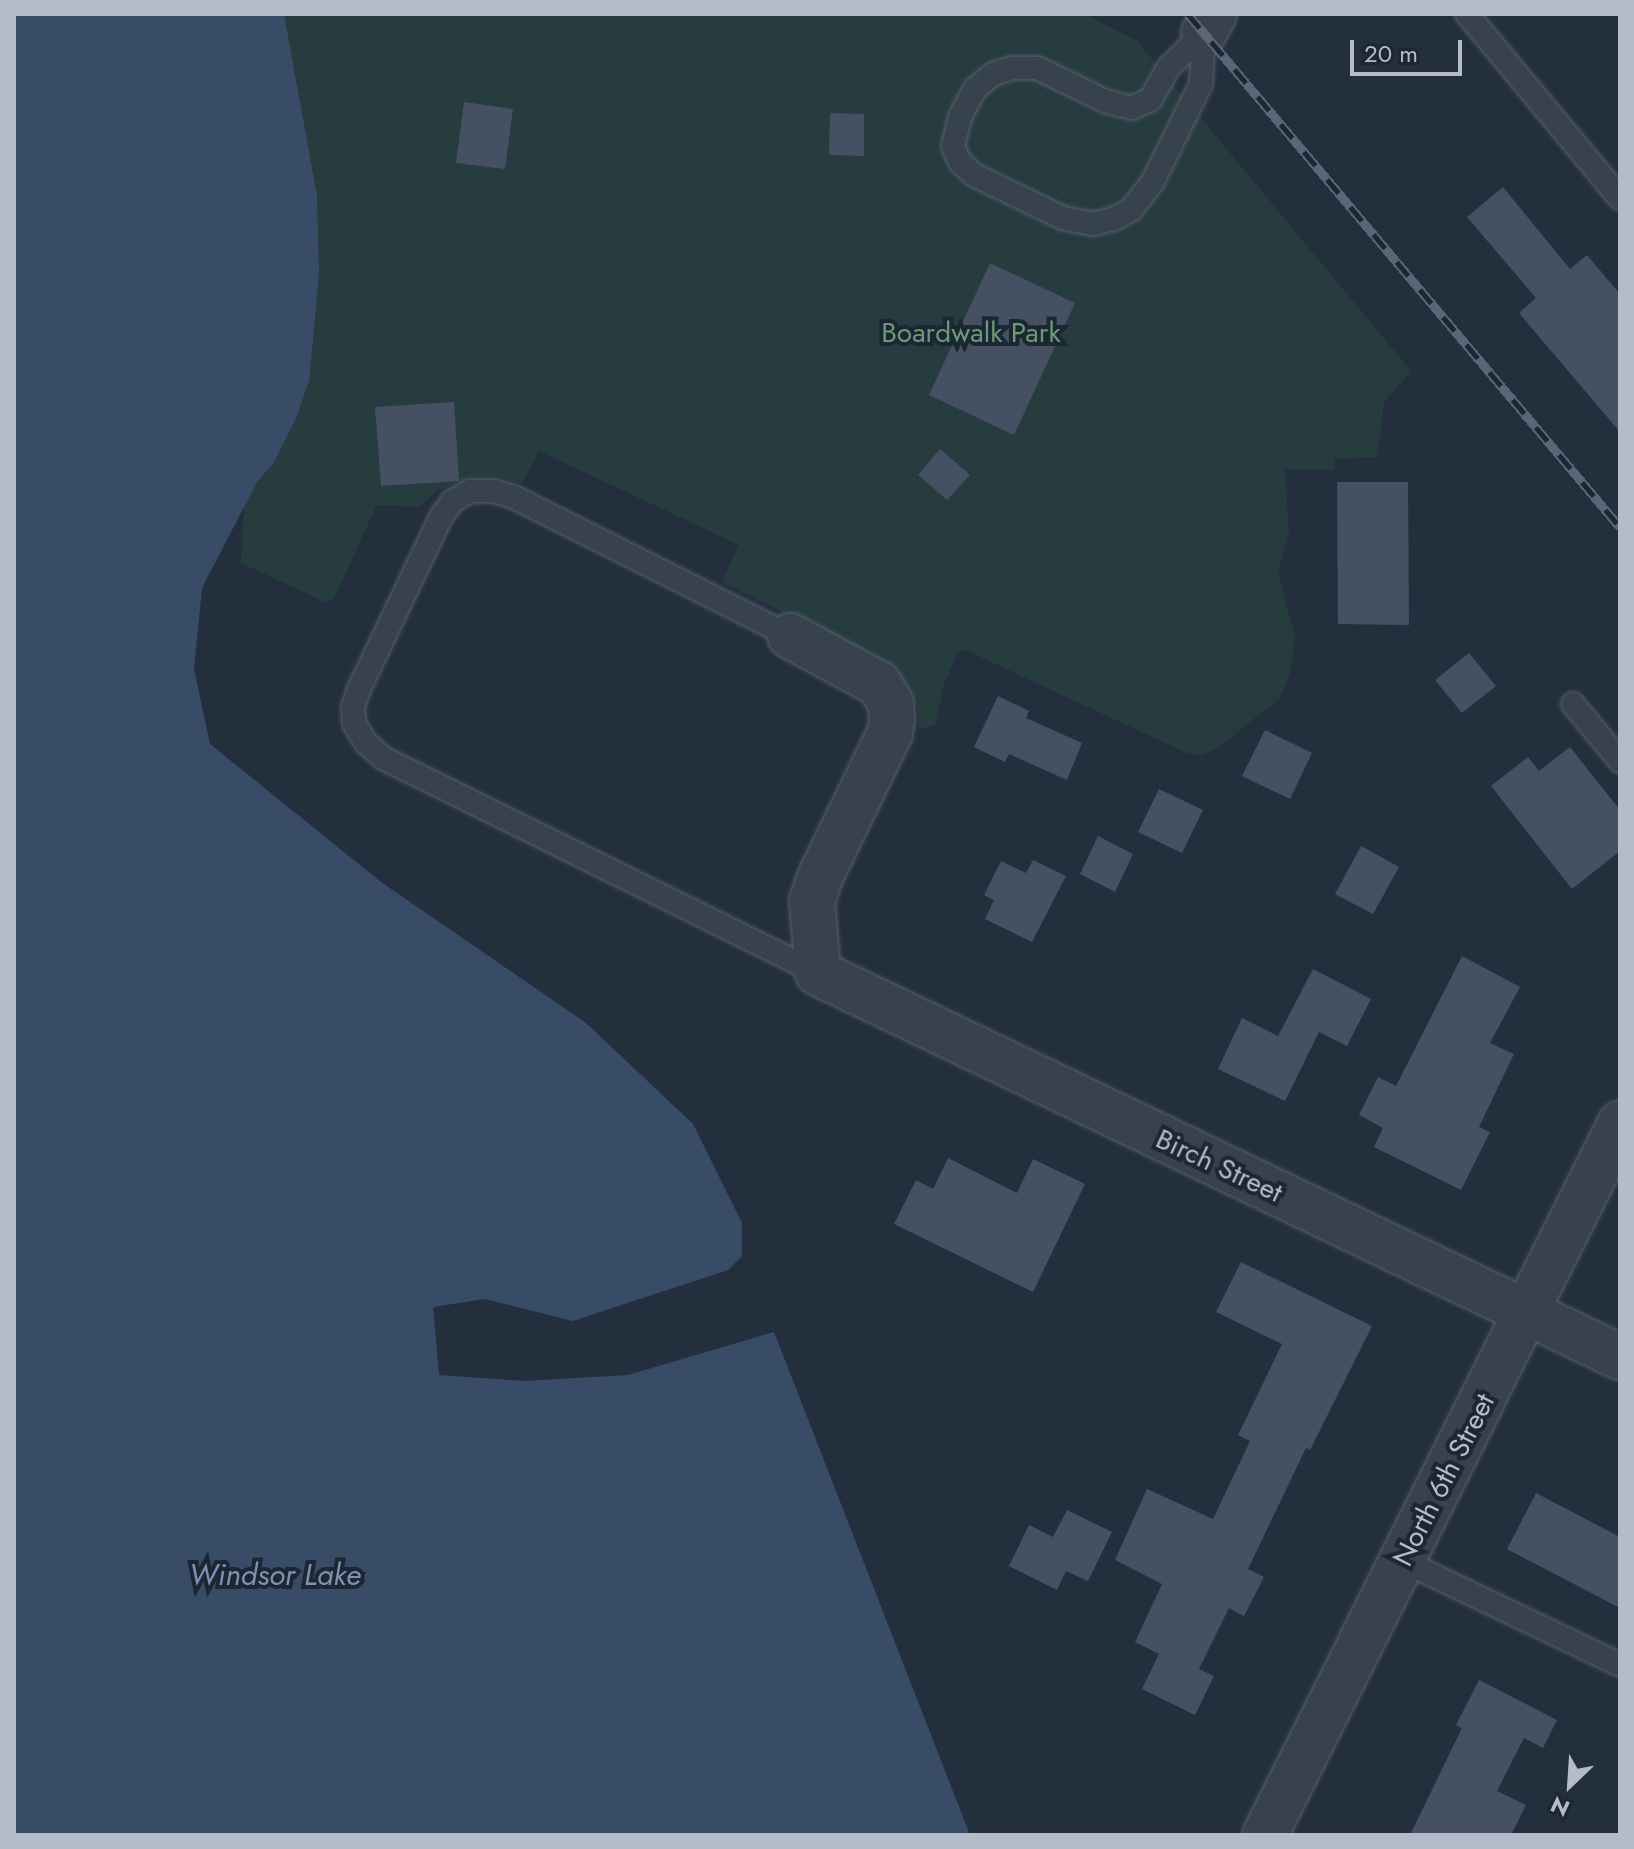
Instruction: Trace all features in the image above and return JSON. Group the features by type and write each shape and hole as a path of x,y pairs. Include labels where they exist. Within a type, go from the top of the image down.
{"street":[{"path":"790,636 879,684 891,704 890,733 821,875 812,901 818,973"},
{"name":"Birch Street","path":"818,973 1620,1357"},
{"name":"North 6th Street","path":"1265,1835 1620,1124"}],"lane":[{"path":"1467,14 1620,198"},
{"path":"1209,24 1201,84 1152,183 1131,210 1093,224 1063,218 974,175 960,162 953,146 960,117 975,89 993,74 1013,68 1037,68 1105,101 1131,108 1150,100 1169,67 1209,24"},
{"path":"790,636 514,497 494,491 470,491 453,501 442,515 359,689 353,707 354,723 366,743 383,758 818,973"},
{"path":"1573,704 1620,761"},
{"path":"1403,1561 1620,1665"}],"green space":[{"name":"Boardwalk Park","path":"284,14 1084,14 1137,41 1411,371 1384,402 1377,457 1335,459 1335,470 1285,470 1289,532 1278,572 1295,637 1290,674 1279,699 1215,750 1201,755 1187,753 965,650 958,653 944,684 936,724 919,730 918,709 910,691 898,674 882,661 722,582 739,545 539,451 522,484 498,476 471,477 437,491 419,507 377,505 333,600 325,602 241,563 244,506 257,482 273,464 319,273 317,195"}],"water":[{"name":"Windsor Lake","path":"14,14 284,14 317,195 319,273 309,381 296,418 273,464 257,482 202,588 194,669 210,744 381,882 586,1023 693,1124 742,1223 742,1256 728,1270 573,1321 485,1299 433,1307 439,1375 525,1381 628,1375 774,1332 970,1835 14,1835"}],"building":[{"path":"464,102 513,109 505,169 456,163"},
{"path":"830,113 864,114 864,156 829,155"},
{"path":"1503,187 1570,269 1587,255 1620,294 1620,432 1519,313 1536,298 1467,217"},
{"path":"990,263 1075,303 1014,435 929,395"},
{"path":"454,402 459,481 381,486 375,407"},
{"path":"940,449 970,475 947,500 918,475"},
{"path":"1337,482 1408,482 1409,625 1338,624"},
{"path":"1469,653 1496,686 1462,713 1435,680"},
{"path":"998,696 1029,711 1026,718 1082,743 1067,780 1009,754 1005,762 974,747"},
{"path":"1265,730 1312,753 1290,799 1242,776"},
{"path":"1570,747 1620,810 1620,851 1572,889 1491,786 1528,757 1539,771"},
{"path":"1159,789 1203,810 1182,853 1138,832"},
{"path":"1098,836 1133,854 1115,892 1080,874"},
{"path":"1361,846 1399,867 1373,914 1335,894"},
{"path":"1033,860 1066,876 1032,942 985,919 994,900 984,895 1001,861 1026,873"},
{"path":"1462,956 1520,987 1490,1043 1514,1054 1479,1127 1490,1132 1461,1190 1374,1147 1383,1128 1359,1115 1378,1077 1396,1086"},
{"path":"1313,969 1371,999 1347,1046 1319,1032 1285,1101 1218,1069 1242,1018 1278,1036"},
{"path":"948,1158 1017,1193 1033,1159 1085,1184 1033,1292 894,1224 916,1180 933,1189"},
{"path":"1241,1262 1372,1326 1310,1450 1306,1448 1248,1569 1264,1577 1244,1616 1229,1608 1199,1669 1214,1676 1195,1715 1142,1689 1159,1654 1135,1642 1162,1584 1115,1560 1147,1489 1213,1519 1250,1441 1238,1435 1282,1344 1216,1312"},
{"path":"1536,1493 1620,1537 1620,1608 1507,1549"},
{"path":"1067,1510 1112,1532 1088,1581 1066,1571 1057,1590 1009,1566 1029,1525 1053,1537"},
{"path":"1479,1680 1557,1720 1543,1748 1524,1738 1497,1791 1526,1805 1511,1835 1410,1835 1462,1728 1456,1725"}],"railway":[{"path":"1188,14 1620,527"}]}
